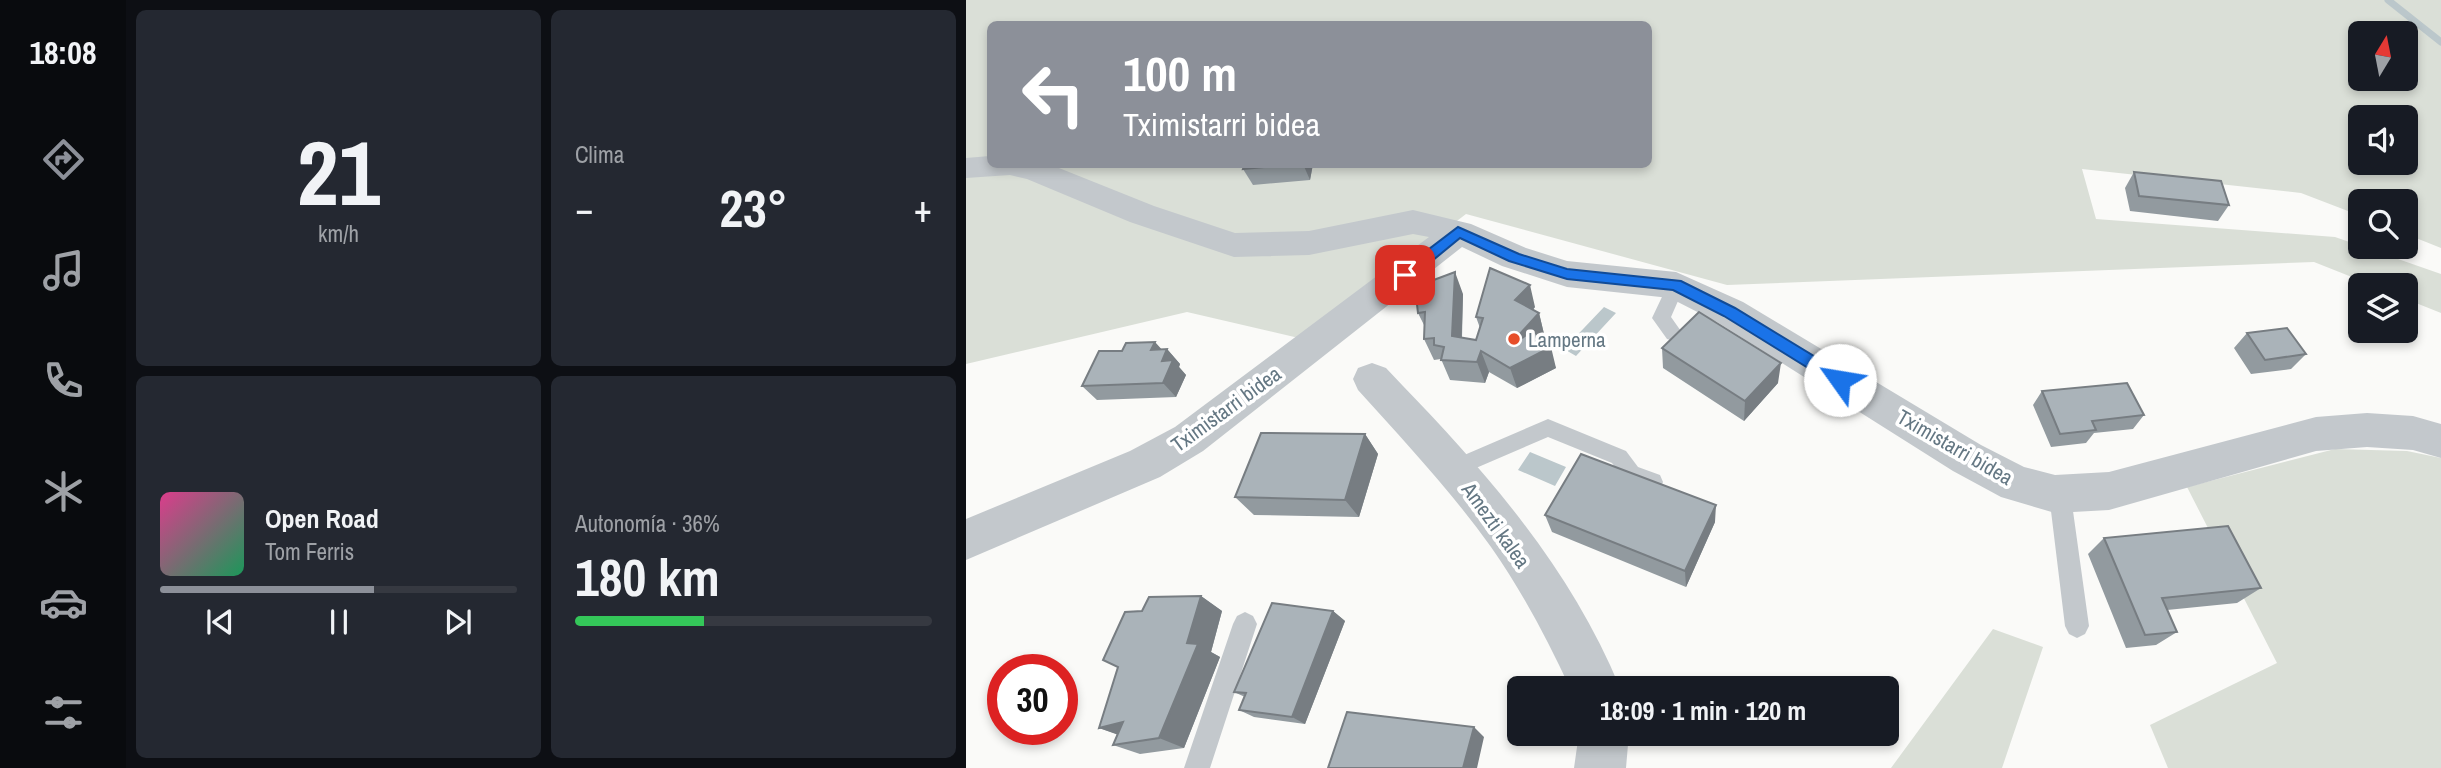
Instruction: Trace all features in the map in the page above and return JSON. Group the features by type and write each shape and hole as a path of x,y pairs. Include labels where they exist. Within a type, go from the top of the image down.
{"street":[{"name":"Tximistarri bidea","path":"966,168 987,167"},
{"name":"Tximistarri bidea","path":"1024,168 1142,214 1234,245 1309,243 1413,222 1458,232 1514,257 1567,274 1676,285 1730,312 1967,458 2016,484 2055,494 2109,491 2316,434 2367,430 2413,433 2441,441"},
{"name":"Tximistarri bidea","path":"966,540 1145,464 1189,439 1313,348 1458,232"},
{"name":"Amezti kalea","path":"1372,379 1455,468 1507,534 1578,651 1590,676"},
{"path":"1600,768 1603,746"}],"lane":[{"path":"1674,334 1661,318 1676,285"},
{"path":"1455,468 1548,428 1619,457 1631,473 1675,492"},
{"path":"2055,494 2062,511 2077,626"},
{"path":"1197,768 1245,624"}],"shaded area":[{"path":"966,0 2441,0 2441,248 2418,239 2418,189 2348,189 2348,211 2301,193 2082,169 2096,219 2335,237 2348,242 2348,259 2398,259 2441,274 2441,313 2418,304 2418,273 2348,273 2348,275 2314,262 1727,285 1466,214 1303,339 1187,312 966,364"},
{"path":"1604,307 1616,313 1576,356 1564,349"},
{"path":"2335,449 2407,451 2441,458 2441,768 2168,768 2150,725 2277,663 2187,487"},
{"path":"1530,452 1566,467 1555,486 1518,470"},
{"path":"1993,629 2043,647 2002,768 1891,768"}],"building":[{"path":"2134,172 2221,181 2229,205 2139,196"},
{"path":"1490,268 1530,285 1515,300 1539,313 1517,337 1520,340 1532,330 1551,347 1510,368 1481,351 1477,362 1441,360 1444,347 1434,345 1434,338 1424,339 1425,312 1418,313 1415,287 1455,272 1452,336 1476,340 1483,318 1476,317"},
{"path":"1699,312 1781,363 1745,401 1662,348"},
{"path":"2287,328 2306,354 2265,360 2247,333"},
{"path":"1155,342 1151,350 1167,349 1162,361 1173,360 1163,383 1082,386 1099,351 1122,351 1126,343"},
{"path":"2127,383 2144,415 2092,421 2096,430 2060,434 2042,391"},
{"path":"1261,433 1365,434 1345,500 1235,497"},
{"path":"1581,454 1716,505 1685,571 1545,515"},
{"path":"2228,526 2261,588 2162,598 2177,632 2145,635 2104,538"},
{"path":"1201,596 1187,643 1198,644 1159,738 1113,745 1123,722 1099,728 1118,667 1103,660 1125,612 1142,611 1149,597"},
{"path":"1272,603 1333,611 1292,717 1239,710 1246,693 1234,692"},
{"path":"1347,712 1474,727 1463,768 1328,768"}],"waterway":[{"path":"2388,0 2441,42"}],"place":[{"name":"Lamperna","path":"1514,339"}],"route":[{"path":"1405,275 1458,232 1514,257 1567,274 1676,285 1730,312 1840,380"}]}
